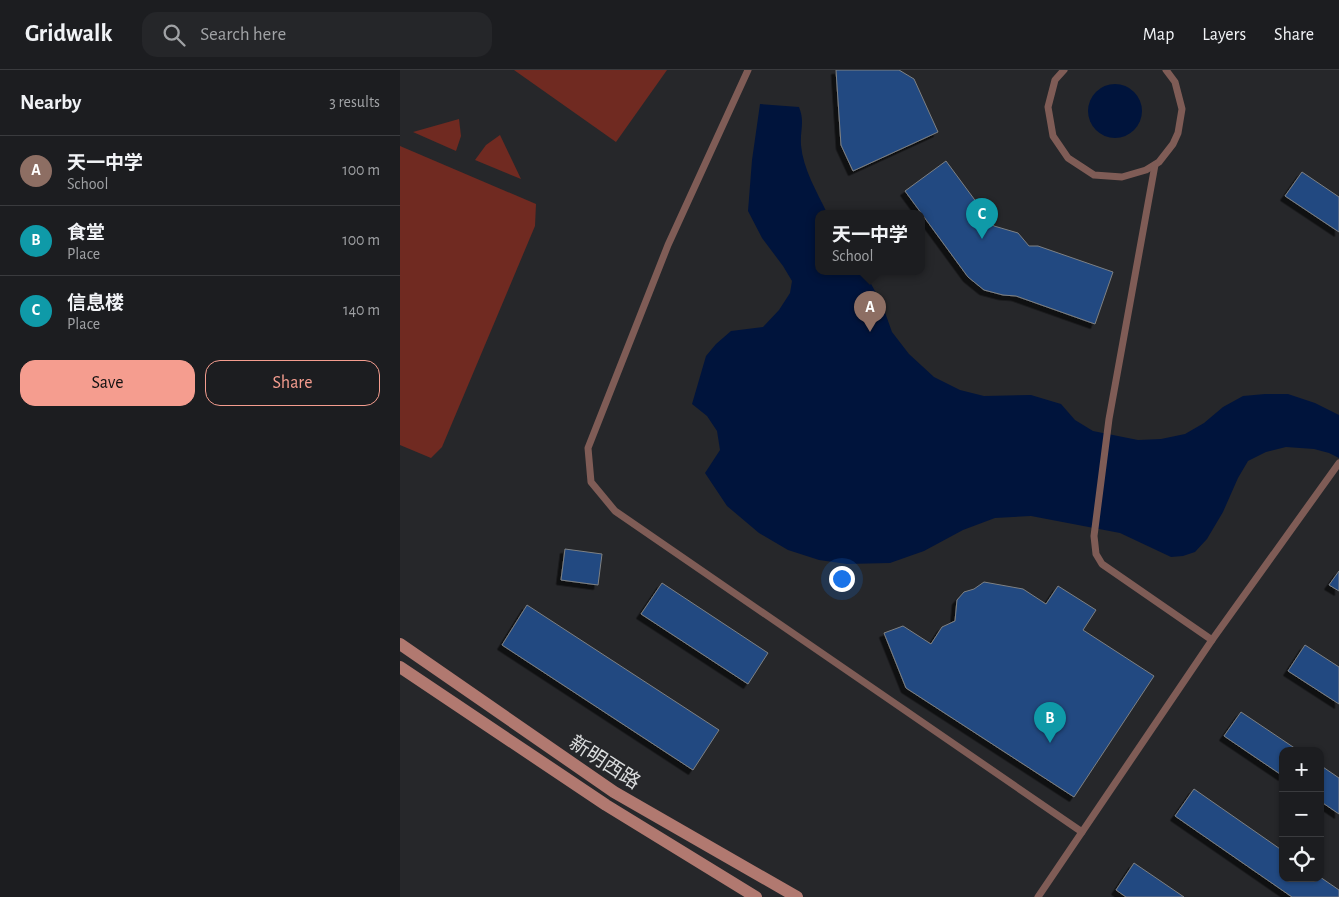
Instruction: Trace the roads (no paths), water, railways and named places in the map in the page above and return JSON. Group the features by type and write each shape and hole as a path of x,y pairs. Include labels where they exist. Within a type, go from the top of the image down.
{"street":[{"name":"新明西路","path":"400,644 614,792 797,897"},
{"name":"新明西路","path":"400,667 606,805 756,897"}],"lane":[{"path":"748,70 668,245 588,448 591,482 615,511 1082,832"},
{"path":"1064,70 1055,80 1048,107 1053,136 1068,158 1094,175 1122,178 1146,170 1154,165 1173,144 1178,132 1182,109 1175,82 1170,72"},
{"path":"1154,165 1109,420 1094,536 1096,554 1102,564 1212,640"},
{"path":"1038,897 1212,640 1339,463"}],"water":[{"path":"1115,84 1125,86 1134,92 1140,101 1142,111 1140,121 1134,130 1125,136 1115,138 1105,136 1096,130 1090,121 1088,111 1090,101 1096,92 1105,86"},
{"path":"760,104 799,107 802,122 801,145 804,163 826,210 815,210 815,275 866,275 882,304 892,332 909,354 934,377 960,390 984,396 1031,395 1061,404 1075,420 1093,431 1138,440 1161,439 1185,434 1204,423 1223,407 1243,396 1288,394 1315,403 1339,415 1339,458 1314,449 1286,447 1266,452 1248,461 1223,512 1207,539 1195,552 1183,556 1171,557 1120,533 1031,516 995,518 963,530 924,551 890,563 847,564 819,560 788,550 759,533 727,506 705,473 720,450 717,431 707,416 692,404 706,356 716,344 731,331 763,327 779,310 790,293 792,281 762,238 748,211 752,160"}],"place":[{"name":"信息楼","path":"982,239"},
{"name":"天一中学","path":"870,332"},
{"name":"食堂","path":"1050,743"}]}
